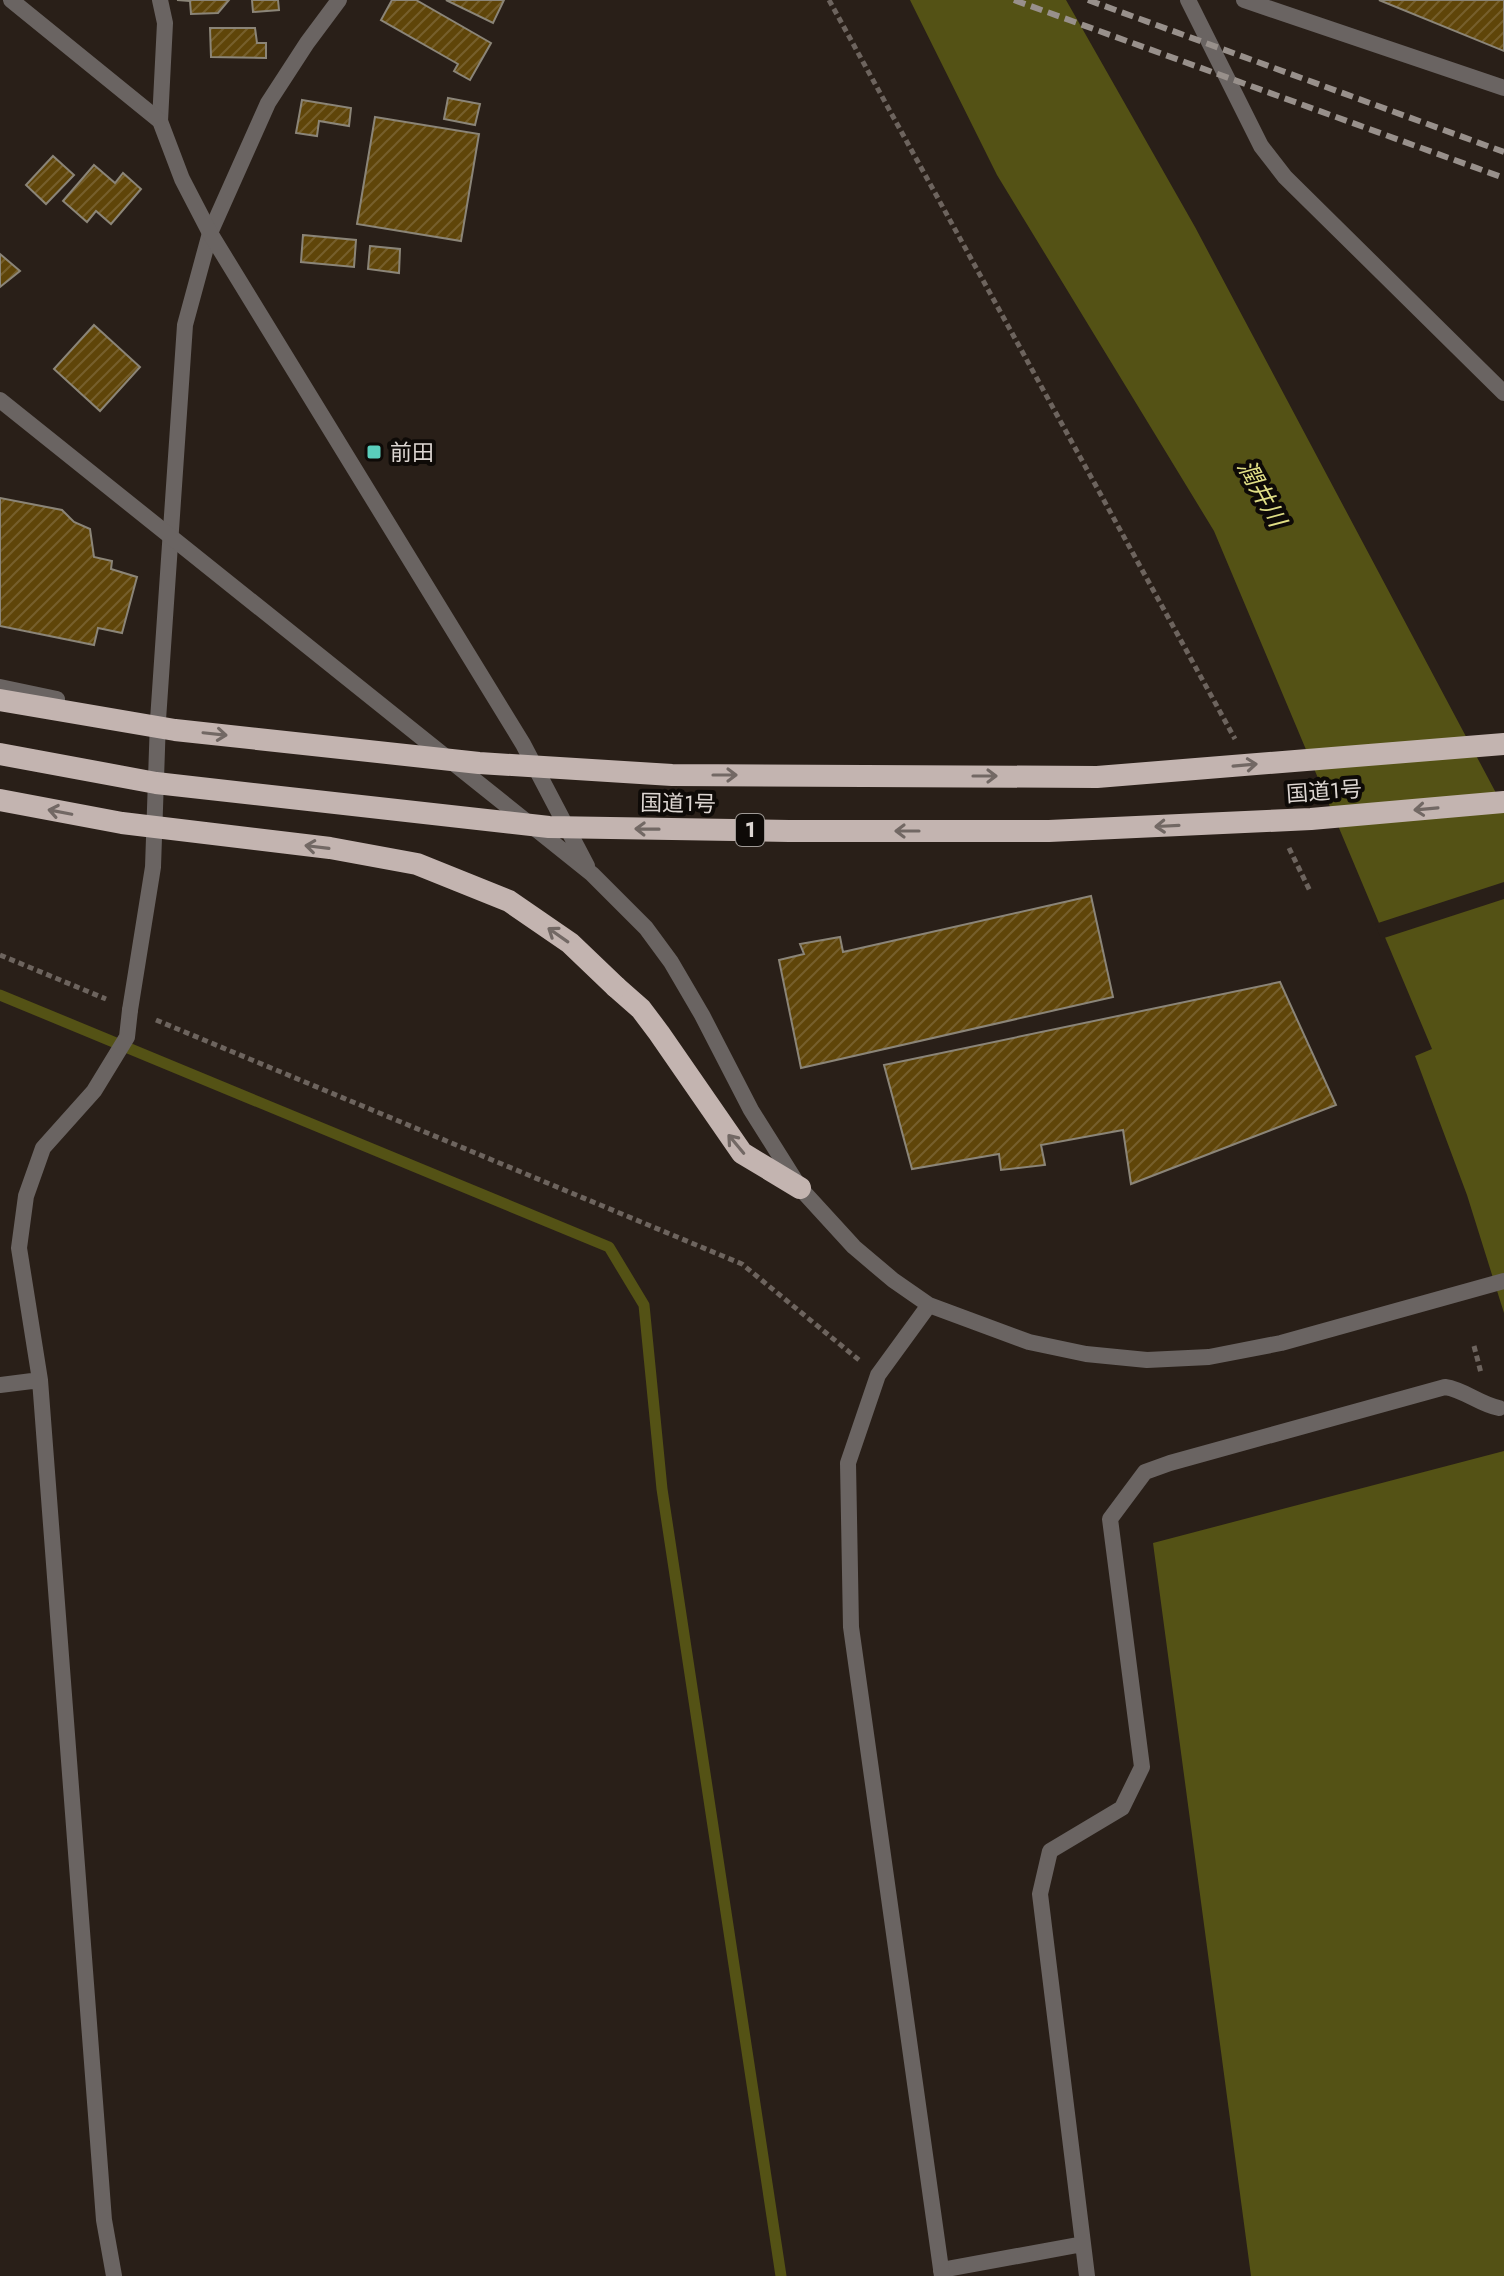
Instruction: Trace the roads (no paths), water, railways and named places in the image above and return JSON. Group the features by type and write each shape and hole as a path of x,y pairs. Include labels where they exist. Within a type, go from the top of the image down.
{"highway":[{"name":"国道1号","path":"0,700 190,731 479,763 672,775 1097,777 1504,744"},
{"name":"国道1号","path":"0,754 156,783 549,827 1049,831 1311,819 1504,802"},
{"path":"0,800 122,823 330,848 417,864 509,901 570,943 641,1009 742,1153 800,1188"}],"street":[{"path":"11,0 160,121"},
{"path":"160,0 165,23 160,121 182,179 210,233 523,744 592,874"},
{"path":"114,2276 104,2220 40,1380 19,1248 26,1196 43,1148 94,1091 127,1037 153,867 158,720 185,325 210,233 268,103 339,0"},
{"path":"1188,0 1261,146 1285,177 1504,393"},
{"path":"1244,0 1504,88"},
{"path":"0,400 592,874 646,928 671,962 751,1110 800,1188 854,1247 929,1305 1029,1342 1086,1354 1147,1360 1209,1357 1281,1343 1504,1281"},
{"path":"0,687 158,720"},
{"path":"929,1305 878,1375 848,1463 851,1627 941,2273 1083,2244"},
{"path":"0,1385 40,1380"},
{"path":"1087,2276 1040,1894 1050,1851 1122,1808 1142,1767 1110,1519 1145,1472 1170,1463 1445,1387 1458,1389 1483,1405 1499,1408"}],"water":[{"name":"潤井川","path":"910,0 1066,0 1195,227 1504,808 1504,1313 1467,1195 1415,1056 1432,1049 1214,531 997,175"},
{"path":"1504,1451 1504,2276 1251,2276 1153,1543"}],"waterway":[{"path":"0,995 609,1247 644,1305 662,1489 781,2276"}],"railway":[{"path":"1014,0 1504,178"},
{"path":"1088,0 1504,152"}],"place":[{"name":"前田","path":"374,452"}]}
